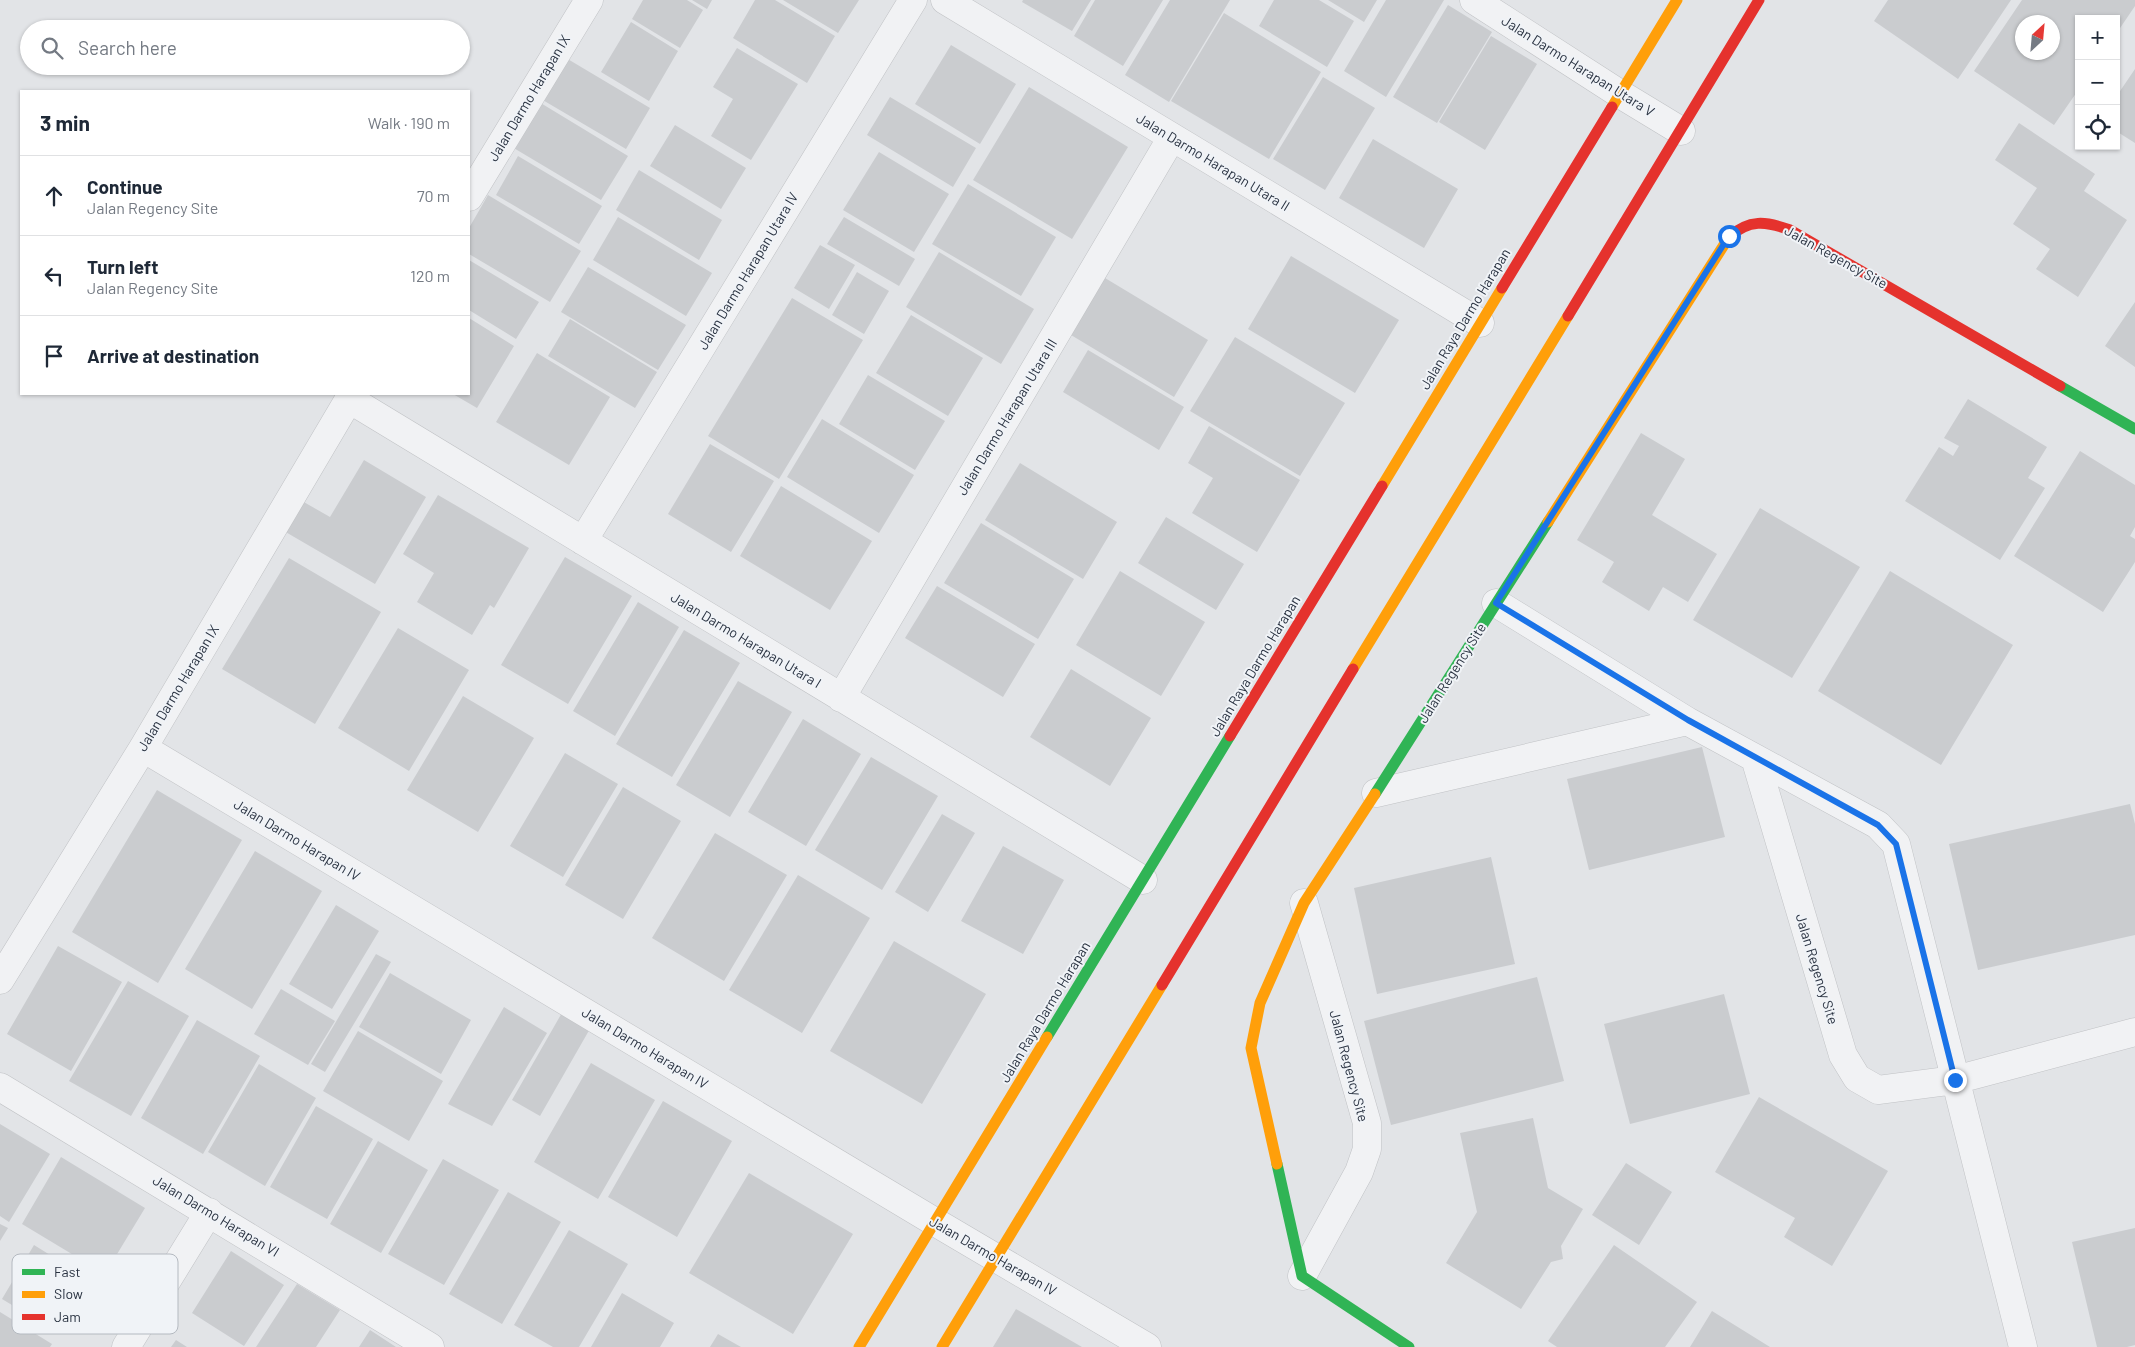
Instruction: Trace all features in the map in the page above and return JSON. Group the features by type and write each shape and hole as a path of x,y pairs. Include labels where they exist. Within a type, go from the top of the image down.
{"street":[{"name":"Jalan Darmo Harapan IX","path":"470,195 589,0"},
{"name":"Jalan Darmo Harapan Utara IV","path":"583,541 913,0"},
{"name":"Jalan Darmo Harapan Utara II","path":"945,0 1480,323"},
{"name":"Jalan Darmo Harapan Utara V","path":"1474,0 1681,131"},
{"name":"Jalan Raya Darmo Harapan","path":"859,1347 1677,0"},
{"path":"942,1347 1759,0"},
{"name":"Jalan Darmo Harapan Utara III","path":"841,698 1172,137"},
{"name":"Jalan Regency Site","path":"1302,1276 1251,1048 1260,1003 1304,903 1376,794 1729,236 1742,225 1756,221 1773,223 1790,230 2135,429"},
{"name":"Jalan Darmo Harapan IX","path":"0,980 143,748 351,396"},
{"name":"Jalan Darmo Harapan Utara I","path":"351,396 583,541 1143,880"},
{"path":"1496,603 1688,720 1878,825 1896,844 2022,1347"},
{"path":"1376,794 1688,720"},
{"name":"Jalan Darmo Harapan IV","path":"143,748 1147,1347"},
{"name":"Jalan Regency Site","path":"1755,758 1843,1055 1857,1078 1878,1090 1955,1080 2135,1032"},
{"name":"Jalan Regency Site","path":"1302,1276 1359,1172 1366,1148 1367,1123 1304,903"},
{"name":"Jalan Darmo Harapan VI","path":"0,1087 430,1347"},
{"path":"178,1262 209,1212"},
{"path":"1302,1276 1409,1347"},
{"path":"126,1347 134,1334"}],"building":[{"path":"643,0 687,0 703,10 680,48 632,19"},
{"path":"692,0 712,0 707,9"},
{"path":"755,0 775,0 835,36 807,83 733,38"},
{"path":"783,0 859,0 838,33"},
{"path":"1023,0 1091,0 1072,31 1022,2"},
{"path":"1095,0 1163,0 1123,66 1074,36"},
{"path":"1170,0 1230,0 1169,102 1125,75"},
{"path":"1274,0 1319,0 1354,21 1327,67 1259,26"},
{"path":"1328,0 1377,0 1364,22"},
{"path":"1386,0 1444,0 1386,97 1344,71"},
{"path":"1888,0 2011,0 1958,79 1874,21"},
{"path":"2022,0 2135,0 2135,6 2120,28 2120,15 2075,15 2075,95 2054,125 1974,71"},
{"path":"1448,5 1492,32 1437,123 1393,97"},
{"path":"1224,13 1321,72 1269,159 1171,101"},
{"path":"631,22 678,51 649,101 601,72"},
{"path":"1491,36 1537,64 1485,150 1439,122"},
{"path":"951,45 1016,84 980,144 915,104"},
{"path":"737,48 798,84 751,160 711,136 733,99 713,87"},
{"path":"566,58 650,108 626,149 541,99"},
{"path":"2135,69 2135,143 2120,134 2120,91"},
{"path":"1323,77 1375,108 1325,190 1273,159"},
{"path":"1029,87 1128,147 1072,239 973,180"},
{"path":"890,97 976,148 953,187 867,135"},
{"path":"539,102 628,156 601,200 512,147"},
{"path":"2019,123 2095,174 2084,191 2127,220 2078,297 2036,269 2050,249 2013,224 2037,188 1995,160"},
{"path":"675,125 746,168 721,209 650,166"},
{"path":"1373,139 1458,189 1424,248 1339,198"},
{"path":"879,152 949,194 914,252 843,210"},
{"path":"518,156 602,206 579,244 496,195"},
{"path":"639,170 722,220 699,260 616,210"},
{"path":"968,184 1056,237 1021,296 932,244"},
{"path":"488,195 581,251 550,302 470,255 470,226"},
{"path":"618,217 712,273 686,316 593,260"},
{"path":"844,217 915,259 899,286 827,244"},
{"path":"820,245 855,265 829,309 794,288"},
{"path":"939,252 1034,309 1001,364 906,307"},
{"path":"1291,256 1399,320 1355,393 1248,329"},
{"path":"470,261 539,302 516,339 470,311"},
{"path":"588,267 686,325 658,370 561,312"},
{"path":"857,272 889,291 864,334 832,315"},
{"path":"1105,278 1208,340 1174,397 1071,335"},
{"path":"792,298 863,340 779,479 708,436"},
{"path":"2135,302 2135,367 2105,346"},
{"path":"911,315 983,358 948,416 876,373"},
{"path":"470,319 514,346 477,408 455,395 470,395"},
{"path":"570,319 657,372 635,408 548,356"},
{"path":"1235,337 1345,403 1300,476 1190,411"},
{"path":"1088,350 1184,407 1159,450 1063,392"},
{"path":"537,353 610,397 569,465 496,422"},
{"path":"868,375 945,421 915,470 839,424"},
{"path":"1968,399 2047,447 2028,478 2045,488 2000,560 1905,501 1939,447 1953,456 1959,446 1944,438"},
{"path":"822,419 914,475 879,533 787,477"},
{"path":"1209,426 1300,480 1257,552 1192,513 1213,478 1188,463"},
{"path":"1641,433 1685,459 1652,515 1717,554 1688,602 1663,587 1649,611 1602,582 1614,562 1577,540"},
{"path":"710,444 774,481 731,552 668,514"},
{"path":"2080,451 2135,485 2135,527 2130,536 2135,539 2135,562 2103,612 2014,556"},
{"path":"364,460 426,497 375,584 277,527 295,497 330,517"},
{"path":"1020,463 1117,522 1083,579 985,520"},
{"path":"781,486 872,541 830,610 740,556"},
{"path":"438,495 529,548 494,608 490,605 472,635 417,602 434,573 403,554"},
{"path":"1760,508 1860,567 1792,678 1693,620"},
{"path":"1166,517 1244,564 1216,610 1138,563"},
{"path":"981,523 1074,579 1038,639 944,583"},
{"path":"565,557 632,596 568,704 501,665"},
{"path":"289,558 381,612 315,724 222,669"},
{"path":"1120,571 1205,622 1161,696 1076,645"},
{"path":"1890,571 2013,645 1941,765 1818,691"},
{"path":"937,586 1035,644 1003,697 905,638"},
{"path":"638,602 679,627 615,736 573,711"},
{"path":"398,628 469,670 409,771 338,728"},
{"path":"684,630 740,663 672,777 616,744"},
{"path":"1071,669 1151,718 1110,786 1030,737"},
{"path":"738,681 792,712 730,817 676,785"},
{"path":"463,696 534,738 478,832 407,790"},
{"path":"803,719 861,754 806,846 748,812"},
{"path":"1702,747 1725,837 1589,870 1567,779"},
{"path":"565,753 618,784 563,877 510,846"},
{"path":"871,757 938,796 882,890 815,850"},
{"path":"623,787 681,821 623,919 565,885"},
{"path":"157,790 242,840 158,983 72,932"},
{"path":"2130,804 2135,824 2135,935 1978,970 1949,844"},
{"path":"942,814 975,833 928,912 895,892"},
{"path":"715,833 787,875 724,981 652,938"},
{"path":"1003,846 1064,880 1023,954 961,921"},
{"path":"255,851 322,891 252,1009 185,969"},
{"path":"1491,857 1515,964 1377,994 1354,888"},
{"path":"798,875 870,918 802,1033 729,990"},
{"path":"336,905 379,931 332,1009 289,984"},
{"path":"894,941 986,994 922,1104 830,1051"},
{"path":"58,946 122,982 71,1071 7,1034"},
{"path":"376,954 391,962 325,1072 311,1064"},
{"path":"390,973 471,1020 441,1074 359,1027"},
{"path":"1537,977 1564,1081 1391,1125 1364,1021"},
{"path":"128,981 189,1016 131,1116 69,1081"},
{"path":"281,989 335,1021 308,1065 254,1034"},
{"path":"1724,994 1750,1094 1630,1124 1604,1024"},
{"path":"504,1007 547,1033 492,1126 448,1104"},
{"path":"563,1011 591,1027 540,1116 512,1100"},
{"path":"197,1020 260,1056 203,1154 141,1118"},
{"path":"358,1031 443,1081 409,1141 323,1091"},
{"path":"591,1063 655,1100 598,1199 534,1162"},
{"path":"259,1064 316,1098 265,1186 208,1152"},
{"path":"1759,1097 1888,1171 1832,1266 1784,1237 1795,1218 1715,1172"},
{"path":"663,1101 732,1141 677,1237 608,1197"},
{"path":"316,1106 373,1139 327,1219 270,1187"},
{"path":"1533,1118 1548,1188 1583,1209 1561,1246 1563,1259 1551,1262 1521,1309 1446,1263 1477,1212 1460,1133"},
{"path":"0,1124 50,1154 9,1222 0,1216"},
{"path":"378,1141 428,1170 381,1253 330,1224"},
{"path":"61,1157 145,1208 117,1254 72,1254 22,1224"},
{"path":"443,1159 499,1190 444,1285 388,1254"},
{"path":"1626,1163 1672,1192 1639,1245 1592,1215"},
{"path":"749,1173 853,1234 793,1334 689,1273"},
{"path":"508,1192 561,1222 502,1324 449,1294"},
{"path":"0,1224 8,1228 0,1241"},
{"path":"2135,1228 2135,1345 2127,1347 2097,1347 2072,1242"},
{"path":"569,1230 628,1264 579,1347 553,1347 514,1325"},
{"path":"34,1245 48,1254 29,1254"},
{"path":"1614,1245 1697,1302 1665,1347 1557,1347 1548,1341"},
{"path":"231,1251 284,1285 244,1346 192,1313"},
{"path":"12,1282 12,1305 2,1299"},
{"path":"297,1284 340,1310 316,1347 256,1347"},
{"path":"622,1293 674,1323 660,1347 591,1347"},
{"path":"1016,1309 1082,1347 993,1347"},
{"path":"1712,1311 1770,1347 1690,1347"},
{"path":"0,1312 12,1319 12,1334 36,1334 52,1344 50,1347 0,1347"},
{"path":"370,1330 396,1347 359,1347"},
{"path":"718,1334 741,1347 710,1347"},
{"path":"176,1340 187,1347 171,1347"}],"traffic: fast":[{"path":"2060,386 2135,429"},
{"path":"1375,794 1548,522"},
{"path":"1047,1037 1230,736"},
{"path":"1277,1164 1302,1276 1409,1347"}],"traffic: slow":[{"path":"1612,107 1677,0"},
{"path":"1548,522 1729,237"},
{"path":"1382,486 1502,288"},
{"path":"1353,669 1568,316"},
{"path":"1277,1164 1251,1048 1260,1003 1304,903 1375,794"},
{"path":"942,1347 1162,985"},
{"path":"859,1347 1047,1037"}],"traffic: jam":[{"path":"1568,316 1759,0"},
{"path":"1502,288 1612,107"},
{"path":"1729,237 1744,227 1758,223 1790,230 2060,386"},
{"path":"1230,736 1382,486"},
{"path":"1162,985 1353,669"}],"route":[{"path":"1729,236 1496,603 1688,720 1878,825 1896,844 1955,1080"}]}
